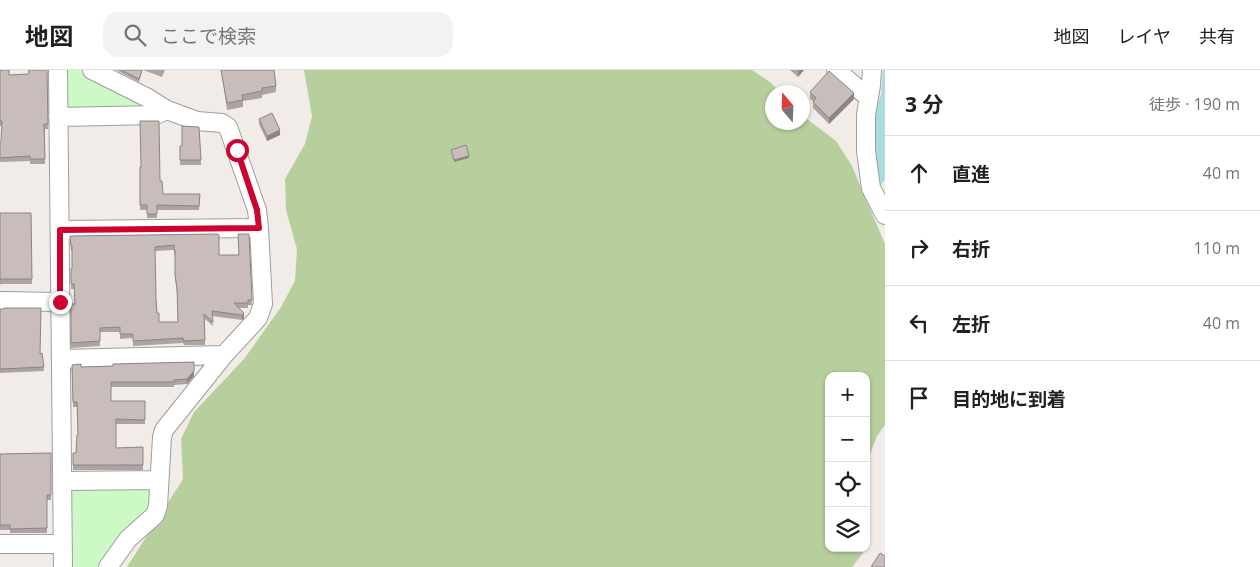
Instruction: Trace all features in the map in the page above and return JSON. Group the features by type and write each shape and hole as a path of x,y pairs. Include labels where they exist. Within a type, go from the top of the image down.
{"street":[{"path":"58,70 63,567"},
{"path":"92,70 148,98 167,110 197,121 222,123 228,128 257,210 263,304 258,318 224,355 164,430 158,506 155,514 128,539 108,567"},
{"path":"846,73 870,84 866,115 868,169 871,188 885,215"},
{"path":"58,116 156,115 167,110"},
{"path":"60,230 259,228"},
{"path":"0,301 60,302"},
{"path":"62,359 224,355"},
{"path":"62,481 159,480"},
{"path":"0,544 62,544"}],"green space":[{"path":"65,70 82,70 149,103 146,111 65,109"},
{"path":"304,70 752,70 770,82 773,85 765,85 765,130 810,130 810,121 836,141 852,166 885,244 885,425 877,436 870,454 870,372 825,372 825,552 863,552 852,567 127,567 183,479 181,439 194,412 244,359 281,307 295,281 297,249 286,210 285,179 305,144 312,116"},
{"path":"151,486 151,509 120,537 99,567 73,567 72,492 74,488"}],"water":[{"path":"883,70 885,70 885,180 879,187 871,160 873,116 881,95"}],"building":[{"path":"0,70 9,70 9,75 29,74 29,70 47,70 48,124 44,124 45,159 30,159 30,156 0,158 2,121 0,121"},
{"path":"121,70 142,70 139,79"},
{"path":"221,70 274,70 276,86 262,88 262,91 242,95 243,100 227,103"},
{"path":"829,71 854,93 829,118 813,102 816,98 810,92"},
{"path":"272,113 280,130 267,136 259,119"},
{"path":"140,121 159,121 160,181 162,181 163,194 200,194 199,206 157,205 157,214 147,214 147,205 140,205"},
{"path":"182,126 199,127 201,160 180,160"},
{"path":"466,145 469,156 454,160 451,150"},
{"path":"0,213 31,213 32,279 0,279"},
{"path":"218,234 219,255 239,255 238,234 249,234 252,300 248,300 248,303 234,303 244,313 242,315 212,311 213,322 204,314 205,340 184,341 183,338 133,341 133,334 120,334 120,327 100,328 100,341 71,343 71,304 75,304 74,284 71,284 72,246 70,236","holes":["174,245 178,322 159,322 156,299 155,247"]},
{"path":"41,308 40,354 42,353 44,367 0,369 0,309"},
{"path":"194,362 194,371 187,379 174,380 174,382 111,382 111,401 145,401 145,420 116,419 116,448 143,447 143,465 73,465 73,453 76,453 78,435 77,402 73,402 72,365 81,364 81,367 113,366 113,364"},
{"path":"51,453 51,495 47,495 47,528 10,529 10,525 0,525 0,454"},
{"path":"880,553 885,556 885,567 871,567"}],"route":[{"path":"60,302 60,230 259,228 257,210 237,150"}]}
